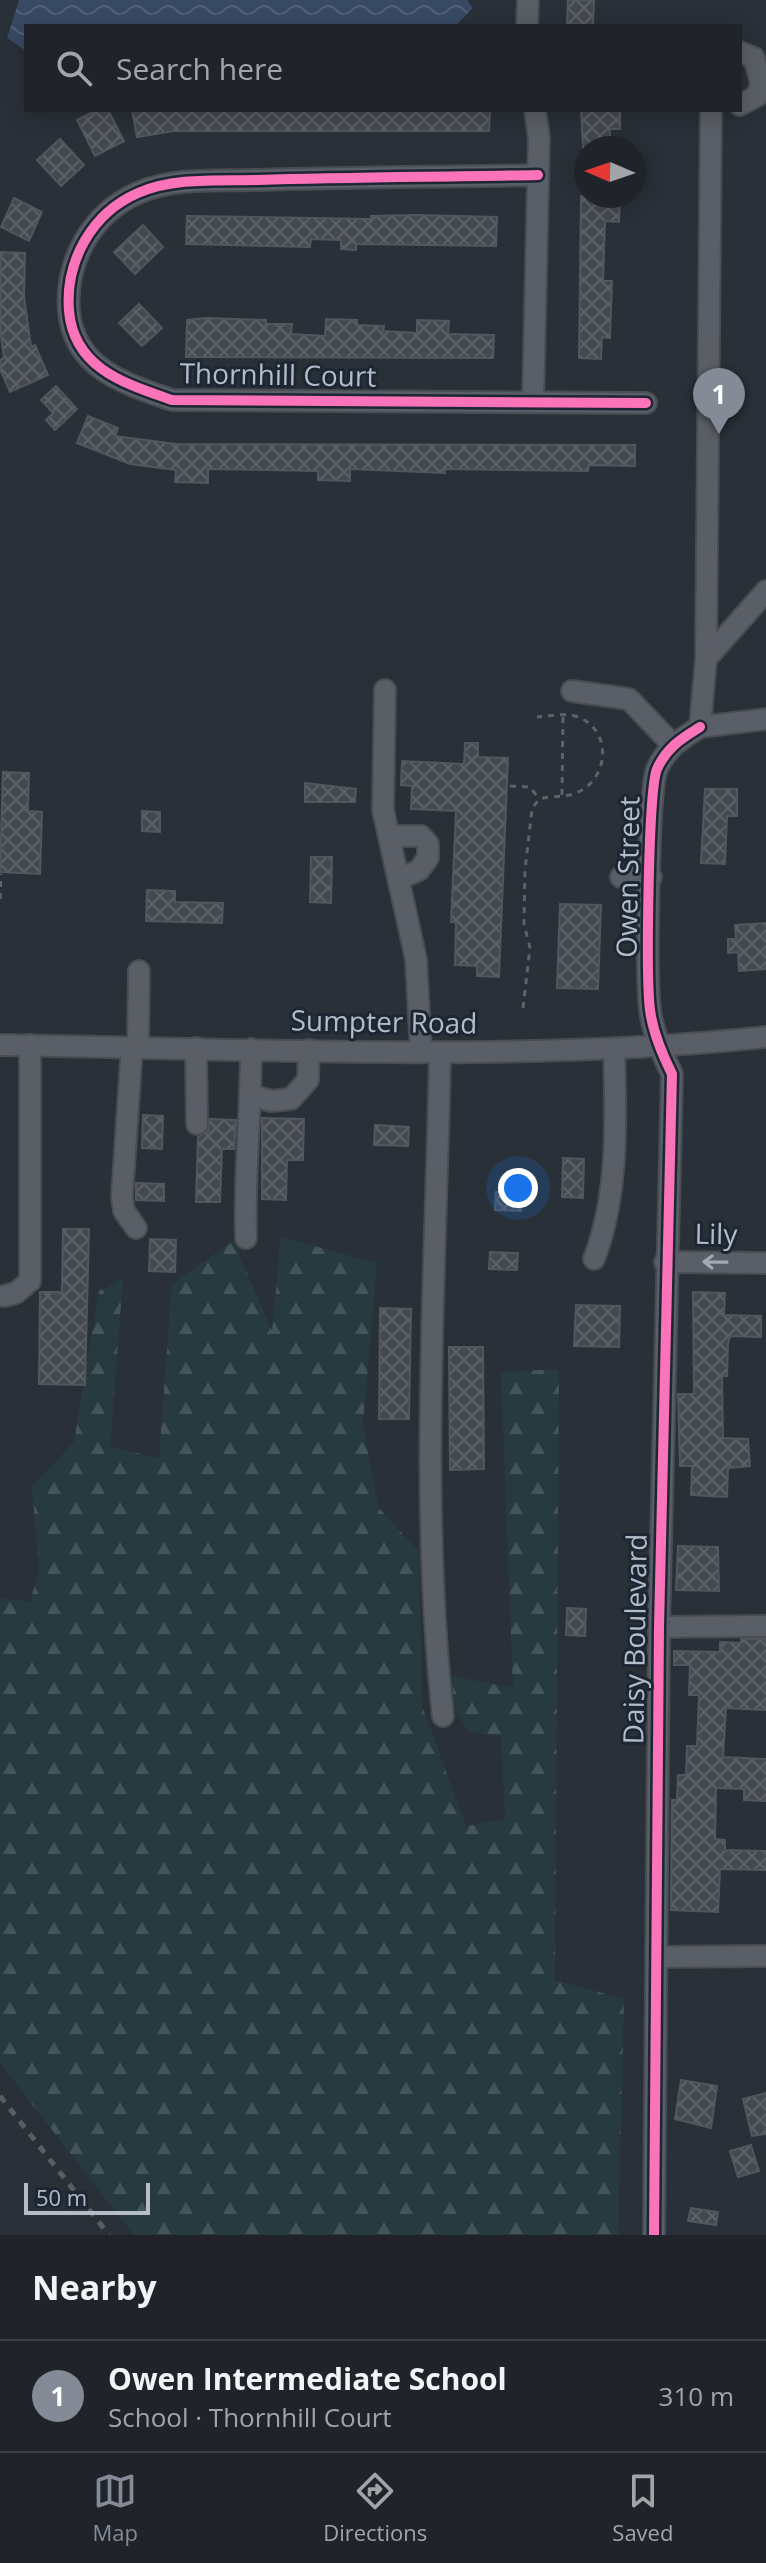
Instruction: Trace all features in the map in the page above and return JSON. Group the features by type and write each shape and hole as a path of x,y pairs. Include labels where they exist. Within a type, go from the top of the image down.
{"street":[{"path":"527,24 528,0"},
{"path":"742,53 754,58 761,83 757,96 742,104"},
{"path":"533,402 538,175 535,112"},
{"path":"700,727 706,659 703,625 711,112"},
{"name":"Thornhill Court","path":"538,175 274,179 154,187 119,203 100,220 78,252 69,289 74,329 81,345 104,372 133,389 172,400 646,403"},
{"path":"706,659 766,591"},
{"path":"385,690 383,810 416,959 430,1052 431,1443 437,1662 443,1716"},
{"path":"572,691 629,699 672,744 700,727 766,719"},
{"name":"Owen Street","path":"659,1048 650,1009 655,773 672,744"},
{"path":"390,836 421,836 428,844 428,858 419,870 399,879"},
{"path":"621,877 651,877"},
{"path":"136,1228 124,1211 122,1196 139,971"},
{"name":"Sumpter Road","path":"0,1045 430,1052 659,1048 766,1037"},
{"path":"4,1296 16,1293 30,1281 30,1045"},
{"path":"196,1048 197,1124"},
{"name":"Daisy Boulevard","path":"654,2235 659,1627 665,1262 670,1231 672,1074 659,1048"},
{"path":"246,1238 245,1180 251,1049"},
{"path":"594,1259 605,1230 609,1200 615,1122 614,1049"},
{"path":"251,1095 271,1101 291,1099 308,1080 309,1050"},
{"name":"Lily","path":"665,1262 766,1263"},
{"path":"659,1627 766,1626"},
{"path":"656,1957 766,1956"}],"path":[{"path":"562,795 563,715"},
{"path":"523,1008 530,948 524,924 525,870 532,809 539,799 571,795 599,775 604,752 596,731 585,721 563,715 537,717"},
{"path":"510,786 530,787 539,799"},
{"path":"0,899 1,874"}],"green space":[{"path":"281,1237 377,1263 363,1424 378,1507 419,1552 422,1706 466,1826 505,1819 501,1737 468,1731 454,1708 452,1676 513,1688 501,1372 559,1369 555,1980 624,1999 618,2235 134,2235 0,2063 0,1598 30,1602 39,1571 32,1486 74,1442 99,1291 123,1279 110,1447 159,1458 172,1284 233,1241 272,1331"}],"water":[{"path":"19,0 467,0 473,8 457,24 24,24 24,50 7,38"}],"building":[{"path":"568,0 594,0 593,24 567,24"},
{"path":"93,112 109,112 124,141 95,156 77,120"},
{"path":"132,112 490,112 489,131 174,131 137,137"},
{"path":"581,112 620,112 620,129 610,129 610,136 582,136"},
{"path":"60,139 84,165 61,186 37,160"},
{"path":"14,198 42,212 29,241 1,227"},
{"path":"581,208 620,208 619,222 605,221 603,281 612,281 610,338 602,337 601,359 579,358"},
{"path":"187,216 371,219 371,216 497,217 496,246 356,244 356,250 341,249 341,240 311,239 310,247 186,244"},
{"path":"143,225 163,247 135,274 114,252"},
{"path":"0,252 25,253 24,296 31,347 35,345 48,375 10,392 0,369 0,360 4,358 0,329"},
{"path":"139,304 162,328 142,346 119,323"},
{"path":"326,319 357,320 357,325 384,326 383,331 417,333 417,320 449,321 448,334 494,335 493,358 186,357 187,320 266,320 266,324 292,324 291,334 325,336"},
{"path":"56,386 77,409 55,430 46,420 53,413 41,400"},
{"path":"88,416 118,428 115,436 176,444 635,445 635,466 589,465 588,471 445,469 445,473 350,469 350,481 318,480 318,471 208,469 208,483 175,482 176,470 130,464 77,443"},
{"path":"465,743 478,743 478,757 508,758 499,977 477,976 477,966 455,965 456,922 451,922 456,811 411,809 412,786 401,785 402,761 464,764"},
{"path":"3,772 29,773 28,811 42,812 40,874 0,872"},
{"path":"305,783 356,789 355,802 305,802"},
{"path":"705,789 737,789 737,816 727,816 725,864 701,863"},
{"path":"142,811 160,812 160,832 142,831"},
{"path":"311,857 332,857 331,903 310,902"},
{"path":"147,890 175,891 175,902 223,903 222,923 146,921"},
{"path":"560,904 601,905 598,989 557,988"},
{"path":"766,923 766,969 739,971 738,952 728,953 728,939 736,939 735,925"},
{"path":"143,1115 163,1116 162,1149 142,1148"},
{"path":"262,1118 304,1119 303,1160 287,1160 286,1200 262,1199"},
{"path":"210,1119 236,1120 234,1149 222,1149 220,1202 196,1202 198,1137 208,1131"},
{"path":"375,1125 409,1127 408,1146 374,1145"},
{"path":"563,1158 584,1159 583,1198 562,1197"},
{"path":"136,1183 164,1184 164,1201 136,1200"},
{"path":"496,1192 522,1192 521,1211 495,1210"},
{"path":"63,1229 89,1229 85,1385 39,1384 40,1292 62,1292"},
{"path":"150,1239 176,1240 175,1272 149,1271"},
{"path":"490,1252 518,1253 517,1270 489,1269"},
{"path":"693,1292 725,1293 724,1315 761,1316 761,1337 730,1336 728,1344 727,1376 722,1376 723,1438 748,1439 750,1466 728,1468 727,1497 691,1495 692,1466 680,1466 678,1394 694,1394"},
{"path":"576,1305 620,1306 619,1347 574,1346"},
{"path":"380,1308 411,1309 409,1419 379,1419"},
{"path":"449,1347 483,1347 484,1469 450,1470"},
{"path":"678,1546 718,1547 719,1591 676,1590"},
{"path":"567,1608 586,1609 585,1636 566,1635"},
{"path":"741,1639 766,1639 766,1710 726,1708 723,1757 766,1759 766,1801 744,1800 744,1789 716,1788 715,1839 725,1840 725,1850 766,1851 766,1870 720,1869 718,1912 671,1910 672,1800 677,1800 678,1775 686,1775 687,1746 697,1746 699,1695 689,1695 690,1665 674,1665 674,1651 720,1652 720,1642 741,1643"},
{"path":"681,2080 717,2086 711,2128 675,2119"},
{"path":"766,2093 766,2134 752,2136 743,2099"},
{"path":"751,2145 759,2171 738,2177 730,2151"},
{"path":"691,2208 718,2212 716,2225 688,2221"}],"railway":[{"path":"0,2096 109,2235"}],"cycle path":[{"path":"538,175 212,180 152,188 138,193 107,213 85,241 77,257 69,292 73,331 81,347 105,371 137,388 172,400 646,403"},
{"path":"654,2235 659,1627 672,1074 658,1043 650,1010 650,847 657,769 670,749 700,727"}],"place":[{"name":"Owen Intermediate School","path":"719,434"}]}
